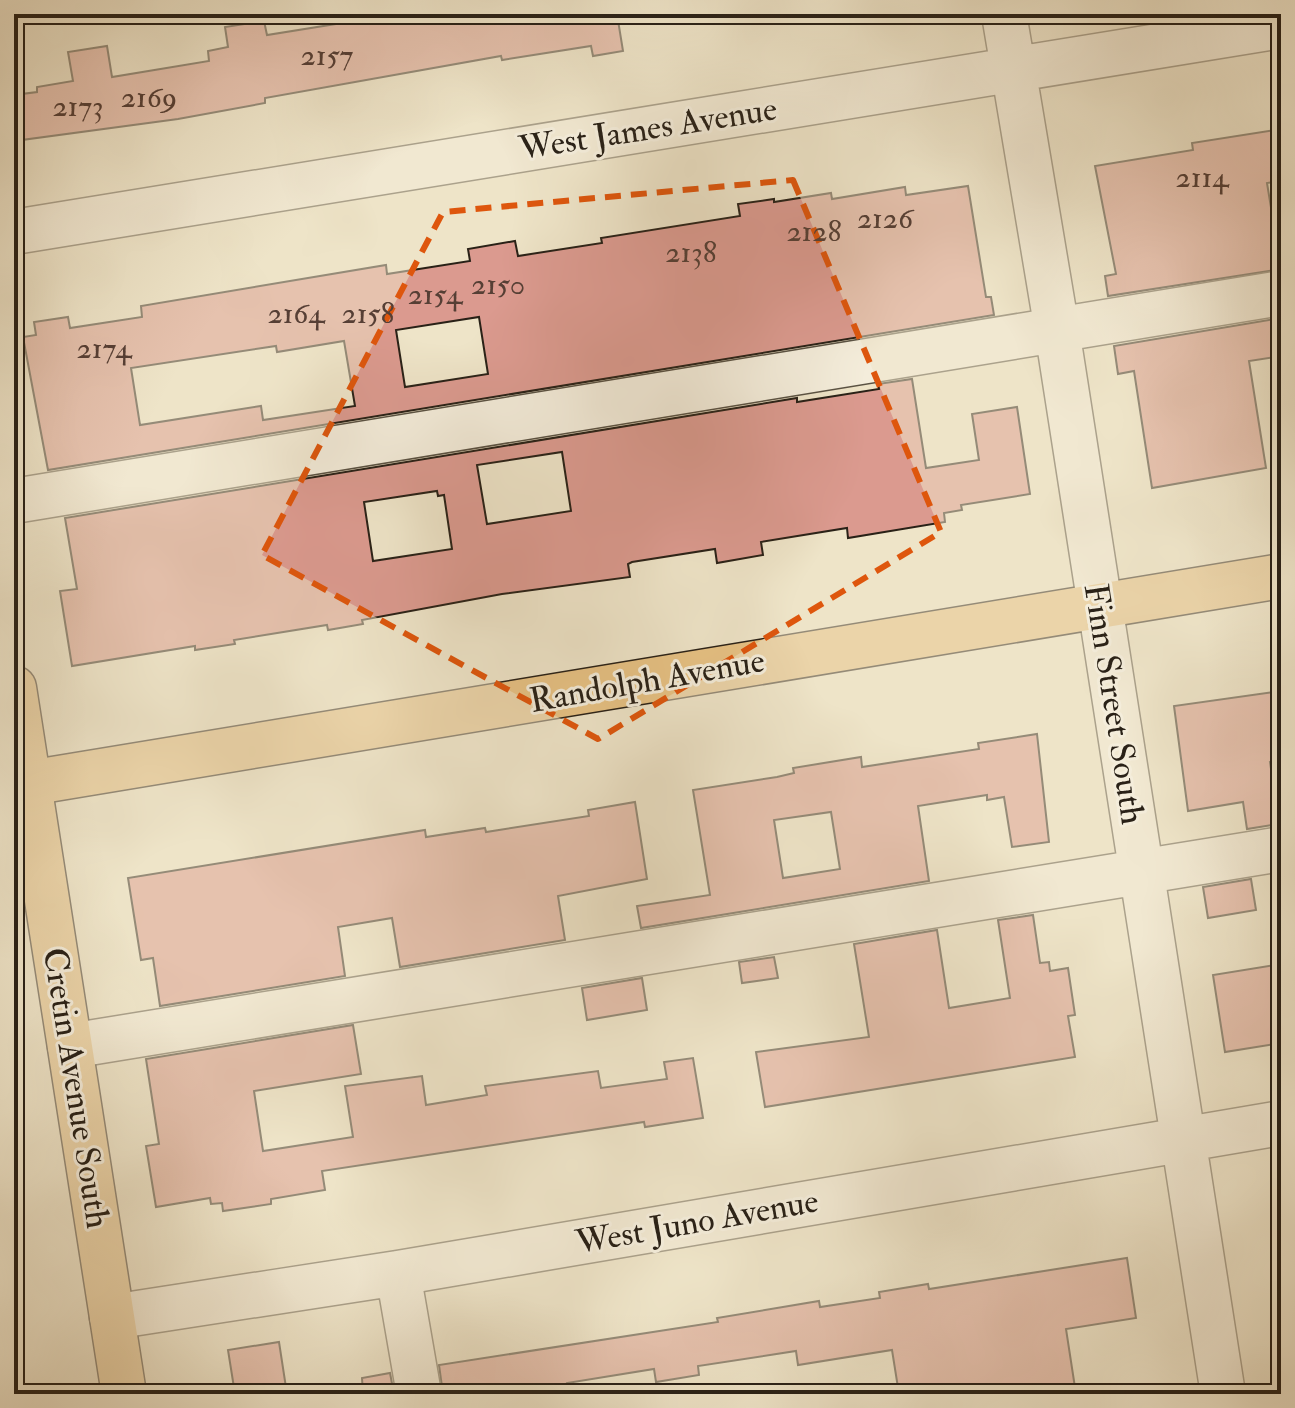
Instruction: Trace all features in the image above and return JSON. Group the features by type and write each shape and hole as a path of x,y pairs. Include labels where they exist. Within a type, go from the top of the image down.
{"main road":[{"name":"Randolph Avenue","path":"22,785 1281,576"},
{"name":"Cretin Avenue South","path":"14,688 22,785 70,1046 124,1394"}],"street":[{"name":"Finn Street South","path":"1004,14 1057,330 1223,1394"},
{"name":"West James Avenue","path":"14,232 1281,26"},
{"path":"14,501 1281,293"},
{"path":"70,1046 1281,849"},
{"name":"West Juno Avenue","path":"112,1317 398,1273 1281,1123"},
{"path":"398,1273 419,1394"}],"highlighted area":[{"path":"793,180 941,532 598,739 262,555 443,212"}],"building":[{"path":"398,14 617,14 623,51 593,56 591,46 502,60 501,56 265,98 265,103 178,119 14,141 14,95 37,92 37,87 73,81 68,52 107,46 112,77 209,61 208,51 228,47 225,27 264,21 267,35"},
{"path":"1275,130 1276,136 1281,135 1281,181 1267,183 1281,269 1108,296 1105,276 1116,274 1095,166 1193,150 1192,143"},
{"path":"968,186 986,297 991,297 994,315 48,470 23,337 36,335 34,322 68,317 70,328 142,317 141,306 386,265 387,274 470,261 468,249 515,241 518,256 602,243 601,238 740,216 738,204 831,193 832,199 905,187 906,195","holes":["479,317 488,374 405,387 396,330","344,341 355,406 263,420 261,406 140,425 131,368 276,346 277,352"]},
{"path":"1281,318 1281,356 1249,361 1266,468 1152,488 1134,371 1118,374 1114,346"},
{"path":"912,379 926,468 979,460 972,414 1017,407 1030,494 961,505 962,510 944,513 945,522 848,538 847,528 761,542 763,555 717,563 715,549 632,562 628,564 630,577 502,594 362,620 363,624 328,630 327,625 234,640 235,644 195,650 195,646 72,666 60,591 77,589 65,518 797,398 797,402 879,389 878,384","holes":["562,452 571,511 487,524 477,465","437,491 438,496 444,495 452,549 373,561 364,502"]},
{"path":"1281,691 1281,760 1270,762 1279,824 1247,829 1243,802 1188,811 1174,706"},
{"path":"1037,734 1049,842 1012,847 1004,797 987,800 987,795 918,806 929,881 641,928 637,906 710,895 693,790 777,777 794,773 793,768 861,757 862,767 979,749 978,743","holes":["831,812 840,869 783,878 774,820"]},
{"path":"635,802 647,879 558,896 565,940 400,967 392,918 338,927 345,976 160,1006 153,958 141,960 128,878 425,830 426,837 485,828 486,832 589,816 588,810"},
{"path":"1251,879 1256,910 1208,918 1203,887"},
{"path":"1033,915 1040,963 1049,962 1050,971 1068,968 1075,1015 1068,1016 1075,1057 765,1107 756,1052 869,1037 854,944 937,930 949,1008 1010,998 998,920"},
{"path":"774,957 778,978 742,983 739,962"},
{"path":"1281,964 1281,1043 1225,1052 1213,975"},
{"path":"642,978 647,1010 587,1020 582,988"},
{"path":"353,1025 361,1074 254,1091 263,1151 353,1137 345,1086 422,1076 426,1105 487,1095 485,1086 598,1071 601,1088 667,1079 664,1062 693,1058 703,1118 645,1127 644,1122 322,1171 325,1190 271,1199 271,1204 223,1211 222,1203 211,1204 210,1198 156,1207 146,1146 159,1144 146,1059"},
{"path":"1127,1258 1136,1318 1066,1329 1076,1394 899,1394 892,1350 798,1365 796,1351 698,1366 699,1375 656,1382 654,1369 567,1383 569,1394 443,1394 439,1365 718,1322 717,1318 819,1301 820,1307 880,1298 879,1292 928,1284 929,1289"},
{"path":"279,1342 287,1394 235,1394 228,1350"},
{"path":"390,1373 394,1394 363,1394 362,1378"}]}
